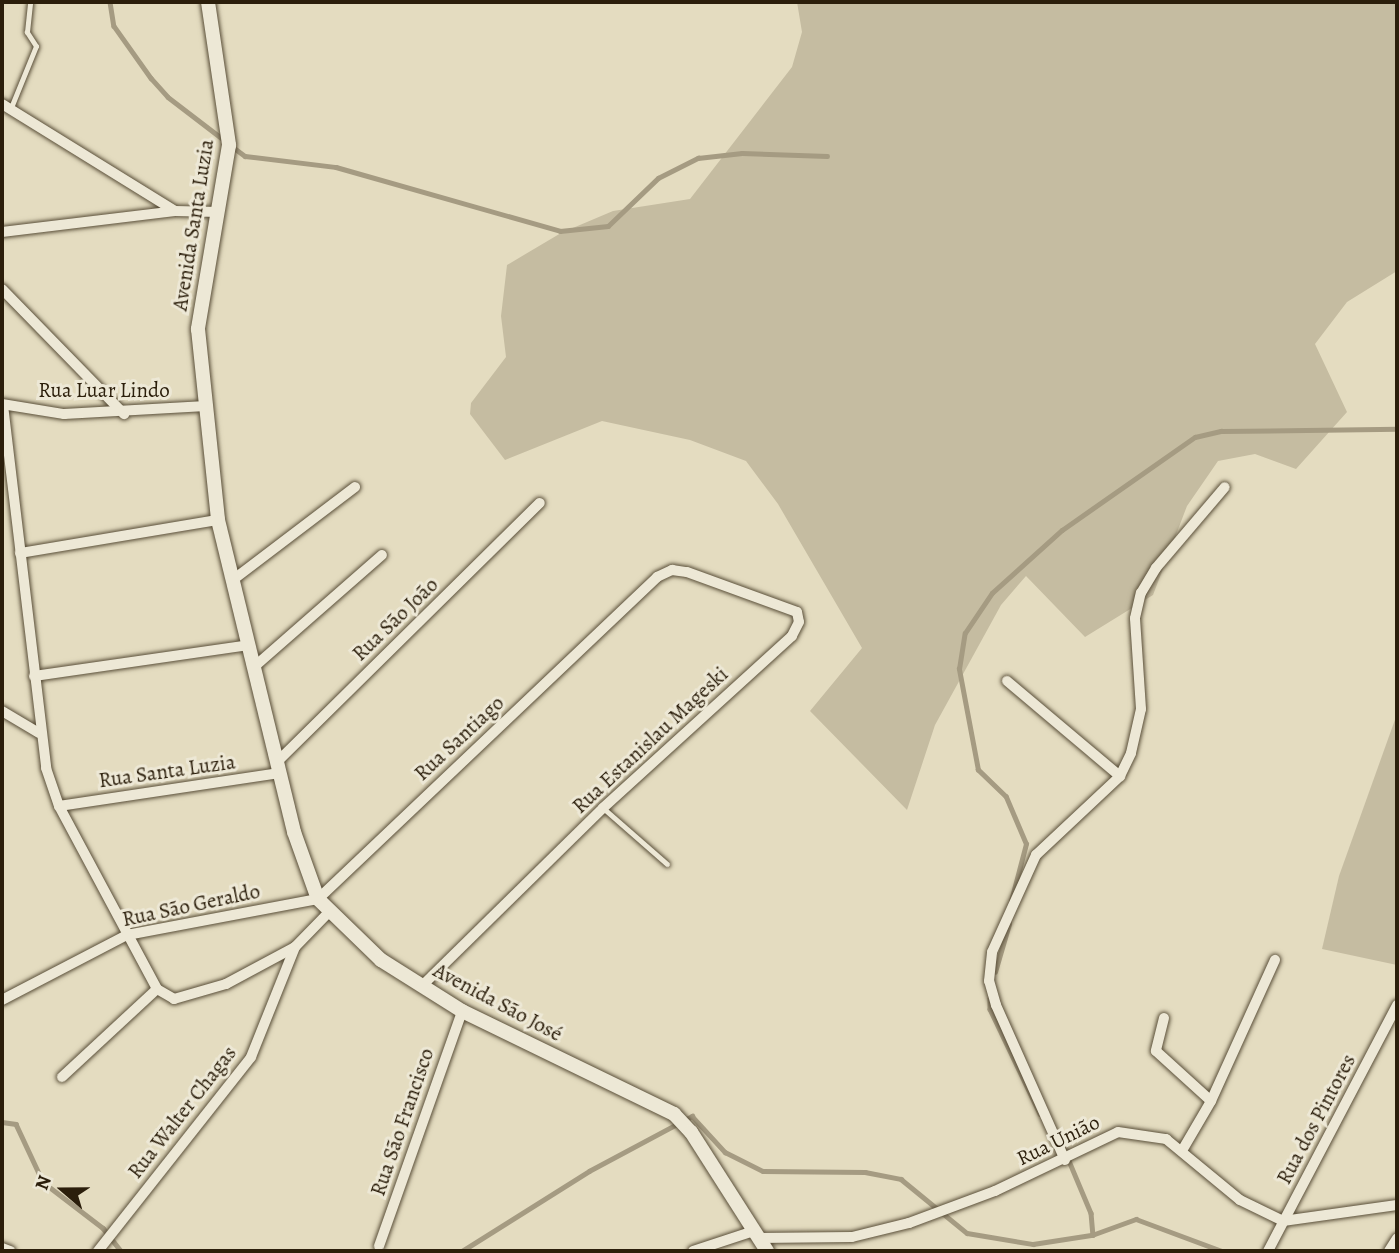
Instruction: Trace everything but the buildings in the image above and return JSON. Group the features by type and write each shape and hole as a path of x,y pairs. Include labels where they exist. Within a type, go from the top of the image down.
{"street":[{"name":"Avenida Santa Luzia","path":"208,2 229,145 198,329 218,520 233,579"},
{"path":"6,107 175,211"},
{"path":"2,232 175,211 219,212"},
{"path":"2,289 124,414"},
{"path":"3,405 39,733 59,806 157,989 174,999 205,992 295,947 329,912"},
{"name":"Rua Luar Lindo","path":"3,405 64,414 124,414 206,407"},
{"path":"233,579 355,487"},
{"path":"1065,1160 996,1006 989,967 1002,924 1036,855 1120,776 1141,709 1135,618 1140,593 1171,549 1225,487"},
{"name":"Rua São João","path":"279,767 540,503"},
{"path":"20,553 218,520"},
{"path":"254,667 382,555"},
{"name":"Rua Santiago","path":"318,899 645,586 671,570"},
{"name":"Rua Estanislau Mageski","path":"422,986 603,808 792,636 799,622 791,608 704,577 671,570"},
{"name":"Avenida São José","path":"233,579 294,832 318,899 381,960 462,1011 664,1106 691,1132 767,1251"},
{"path":"34,676 249,645"},
{"path":"1007,681 1120,776"},
{"path":"2,711 39,733"},
{"name":"Rua Santa Luzia","path":"59,806 279,767"},
{"name":"Rua São Geraldo","path":"2,1000 127,935 318,899"},
{"name":"Rua Walter Chagas","path":"98,1251 251,1057 295,947"},
{"path":"1182,1149 1212,1101 1275,960"},
{"path":"62,1077 157,989"},
{"name":"Rua dos Pintores","path":"1268,1251 1397,1004"},
{"name":"Rua São Francisco","path":"379,1246 462,1011"},
{"path":"1164,1018 1156,1051 1212,1101"},
{"name":"Rua União","path":"693,1251 756,1235 865,1235 982,1196 1065,1160 1118,1132 1149,1134 1182,1149 1240,1200 1283,1221"},
{"path":"1283,1221 1397,1205"},
{"path":"1389,1251 1397,1238"},
{"path":"2,1248 10,1251"}],"lane":[{"path":"6,107 36,46 27,32 30,2"},
{"path":"603,808 667,864"}],"shaded area":[{"path":"797,2 1397,2 1397,271 1347,302 1315,344 1347,412 1296,469 1255,454 1218,461 1187,506 1153,595 1085,637 1026,576 1001,605 935,725 907,810 810,711 862,648 778,504 746,461 690,440 602,421 505,460 470,414 471,403 506,357 501,316 507,265 561,233 613,211 690,199 792,67 802,32"},
{"path":"1397,714 1397,965 1322,949 1339,876"}],"waterway":[{"path":"110,2 114,26 151,78 168,97 223,139"},
{"path":"233,147 245,156 336,167 560,231 608,226 658,178 698,158 742,153 827,156"},
{"path":"1011,901 1026,844 1006,797 978,770 959,669 965,633 992,593 1062,530 1195,437 1221,431 1397,429"},
{"path":"995,972 1009,924"},
{"path":"990,998 990,1009 1040,1114"},
{"path":"462,1251 589,1171 692,1116 725,1152 763,1171 865,1172 901,1179 967,1233 1033,1244 1092,1235 1136,1219 1222,1251"},
{"path":"2,1122 16,1124 43,1182 103,1228 121,1251"},
{"path":"1067,1156 1091,1213 1093,1235"}]}
